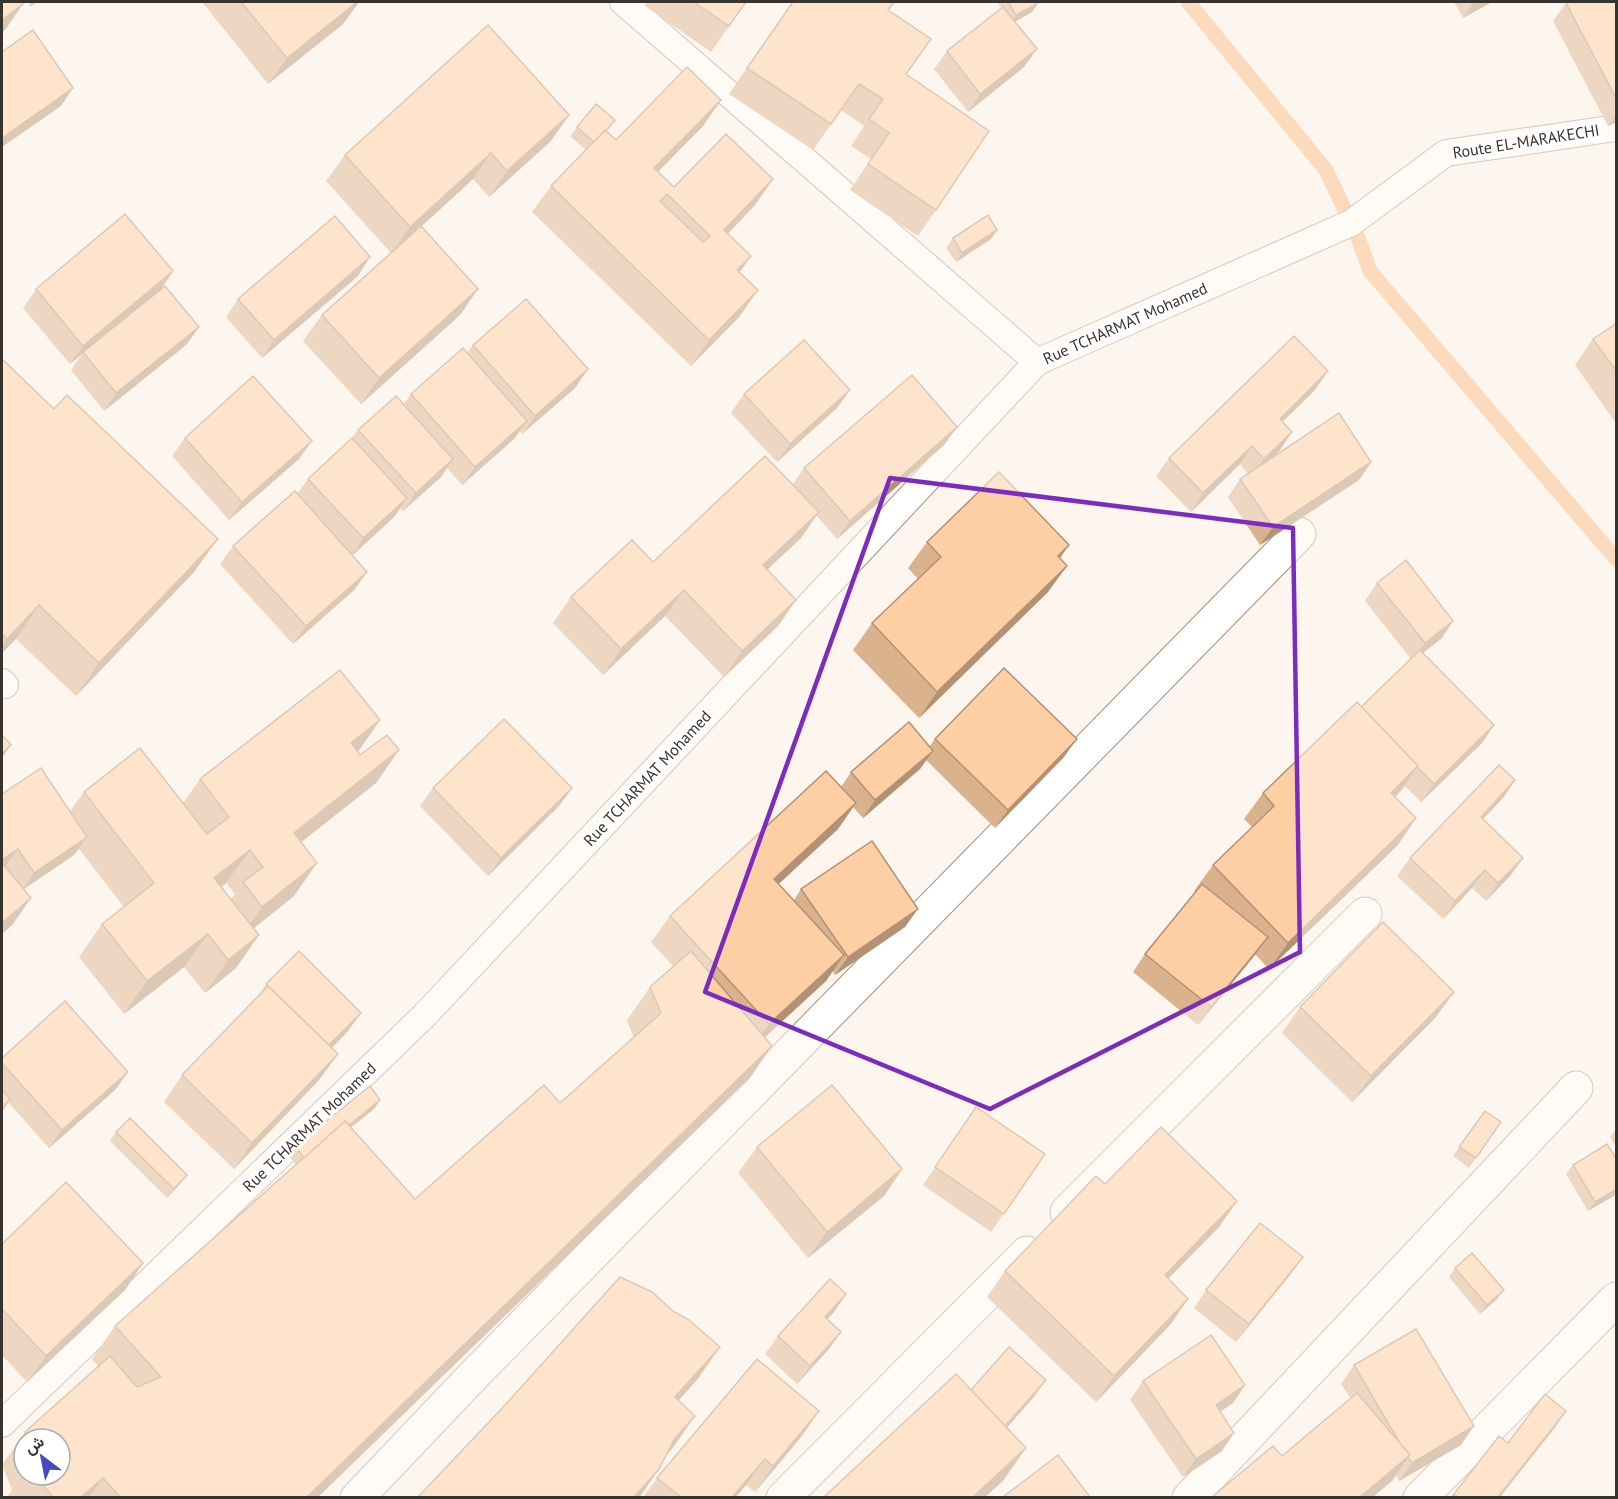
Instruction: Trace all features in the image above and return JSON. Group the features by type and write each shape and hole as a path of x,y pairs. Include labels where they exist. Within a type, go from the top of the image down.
{"street":[{"path":"357,1497 1299,534"},
{"path":"783,1497 1365,914"},
{"path":"1189,1497 1576,1088"},
{"path":"1420,1497 1617,1299"}],"lane":[{"path":"623,2 1037,362"},
{"name":"Route EL-MARAKECHI","path":"1351,223 1446,153 1617,128"},
{"name":"Rue TCHARMAT Mohamed","path":"2,1424 425,1015 1037,362 1351,223"}],"highlighted area":[{"path":"890,478 1293,528 1300,952 990,1109 705,992"}],"building":[{"path":"2,2 21,2 23,4 2,20"},
{"path":"241,2 357,2 287,58"},
{"path":"694,2 746,2 729,26"},
{"path":"793,2 894,2 888,10 931,39 906,74 989,131 936,210 868,164 889,133 869,119 883,99 859,84 831,124 747,68"},
{"path":"1008,2 1037,2 1038,3 1016,15"},
{"path":"1617,2 1617,100 1566,3"},
{"path":"1003,7 1037,49 980,94 947,51"},
{"path":"488,25 569,115 507,171 491,153 410,227 345,155"},
{"path":"33,30 73,88 2,138 2,52"},
{"path":"687,67 721,100 654,168 674,187 726,134 773,179 724,230 751,256 737,270 758,290 709,340 551,186 605,130 616,140","holes":["667,194 710,236 703,242 660,201"]},
{"path":"596,104 615,120 594,142 577,127"},
{"path":"125,214 173,271 83,346 36,289"},
{"path":"988,215 997,230 962,253 953,238"},
{"path":"335,216 370,257 274,340 238,299"},
{"path":"421,226 478,289 379,378 322,315"},
{"path":"165,286 199,327 116,393 83,352"},
{"path":"526,299 588,369 535,416 473,345"},
{"path":"1617,323 1617,372 1593,339"},
{"path":"1294,336 1328,371 1280,419 1292,432 1264,459 1252,446 1203,493 1169,458"},
{"path":"804,340 850,390 790,444 744,394"},
{"path":"463,348 527,421 475,467 411,394"},
{"path":"2,359 54,409 67,395 218,539 99,663 39,605 7,639 2,633"},
{"path":"912,375 957,427 850,521 804,468"},
{"path":"253,376 312,441 242,502 185,438"},
{"path":"396,396 453,459 416,493 358,430"},
{"path":"1339,413 1371,462 1273,527 1240,479"},
{"path":"352,438 407,498 363,538 308,479"},
{"path":"765,456 819,512 763,565 796,600 742,651 684,590 621,649 571,597 632,540 653,562"},
{"path":"999,472 1069,545 1058,556 1067,566 937,692 872,623 941,557 927,542"},
{"path":"295,491 367,572 306,626 233,546"},
{"path":"1406,560 1453,621 1425,643 1377,583"},
{"path":"1420,650 1494,725 1434,784 1361,707"},
{"path":"1004,668 1077,739 1008,810 935,739"},
{"path":"340,670 380,720 351,743 360,755 387,735 399,750 294,833 317,863 262,907 243,882 263,867 250,850 214,878 259,935 228,960 208,934 147,981 102,924 154,883 84,792 140,748 207,834 229,817 200,779"},
{"path":"1357,702 1418,766 1391,793 1416,818 1288,943 1213,865 1274,806 1263,793"},
{"path":"504,719 572,788 501,858 433,788"},
{"path":"909,722 933,751 875,800 851,772"},
{"path":"2,735 11,745 2,753"},
{"path":"1499,765 1515,780 1481,817 1523,858 1498,883 1485,870 1455,901 1410,858"},
{"path":"41,768 87,837 34,873 18,849 2,860 2,794"},
{"path":"826,771 856,803 774,879 844,955 769,1024 670,916"},
{"path":"872,841 918,909 848,957 801,889"},
{"path":"2,863 31,898 2,923"},
{"path":"1202,884 1268,937 1211,1007 1145,954"},
{"path":"1383,922 1454,992 1371,1076 1300,1007"},
{"path":"299,951 361,1013 329,1045 266,984"},
{"path":"691,951 772,1046 307,1497 120,1497 103,1478 81,1497 53,1497 44,1487 72,1487 72,1427 31,1427 110,1356 137,1387 161,1377 115,1326 345,1121 415,1199 544,1085 560,1103 661,1013 650,987"},
{"path":"268,986 338,1054 252,1143 182,1075"},
{"path":"65,1001 128,1072 62,1130 2,1063 2,1058"},
{"path":"832,1085 902,1169 827,1232 757,1147"},
{"path":"370,1086 380,1100 349,1125 345,1121 304,1158 295,1146"},
{"path":"2,1090 10,1099 2,1108"},
{"path":"976,1107 1045,1154 1004,1214 935,1167"},
{"path":"1485,1111 1501,1122 1476,1158 1459,1147"},
{"path":"130,1118 187,1175 174,1189 116,1132"},
{"path":"1161,1127 1237,1201 1165,1275 1188,1299 1114,1376 1005,1271 1096,1176 1105,1184"},
{"path":"1607,1144 1617,1160 1617,1189 1595,1202 1573,1165"},
{"path":"66,1182 143,1263 46,1356 2,1309 2,1244"},
{"path":"1260,1223 1303,1257 1249,1324 1206,1290"},
{"path":"1472,1253 1504,1290 1487,1305 1455,1268"},
{"path":"620,1277 652,1292 720,1347 675,1397 695,1416 675,1438 659,1469 634,1497 418,1497 506,1404"},
{"path":"830,1279 846,1294 825,1317 841,1332 810,1366 778,1336"},
{"path":"1416,1329 1474,1426 1412,1463 1408,1457 1410,1455 1401,1445 1354,1365"},
{"path":"1211,1335 1245,1385 1216,1405 1234,1433 1196,1459 1143,1381"},
{"path":"1009,1347 1046,1380 1005,1426 971,1390"},
{"path":"757,1359 819,1411 773,1466 765,1459 732,1497 681,1497 657,1478"},
{"path":"956,1374 1026,1448 973,1497 824,1497"},
{"path":"1357,1393 1410,1455 1360,1497 1212,1497 1273,1446 1282,1456"},
{"path":"1545,1394 1566,1411 1498,1497 1455,1497 1453,1495 1499,1436 1508,1443"},
{"path":"1058,1455 1090,1497 1003,1497"}],"waterway":[{"path":"1188,2 1326,170 1358,238 1370,271 1616,559"}]}
